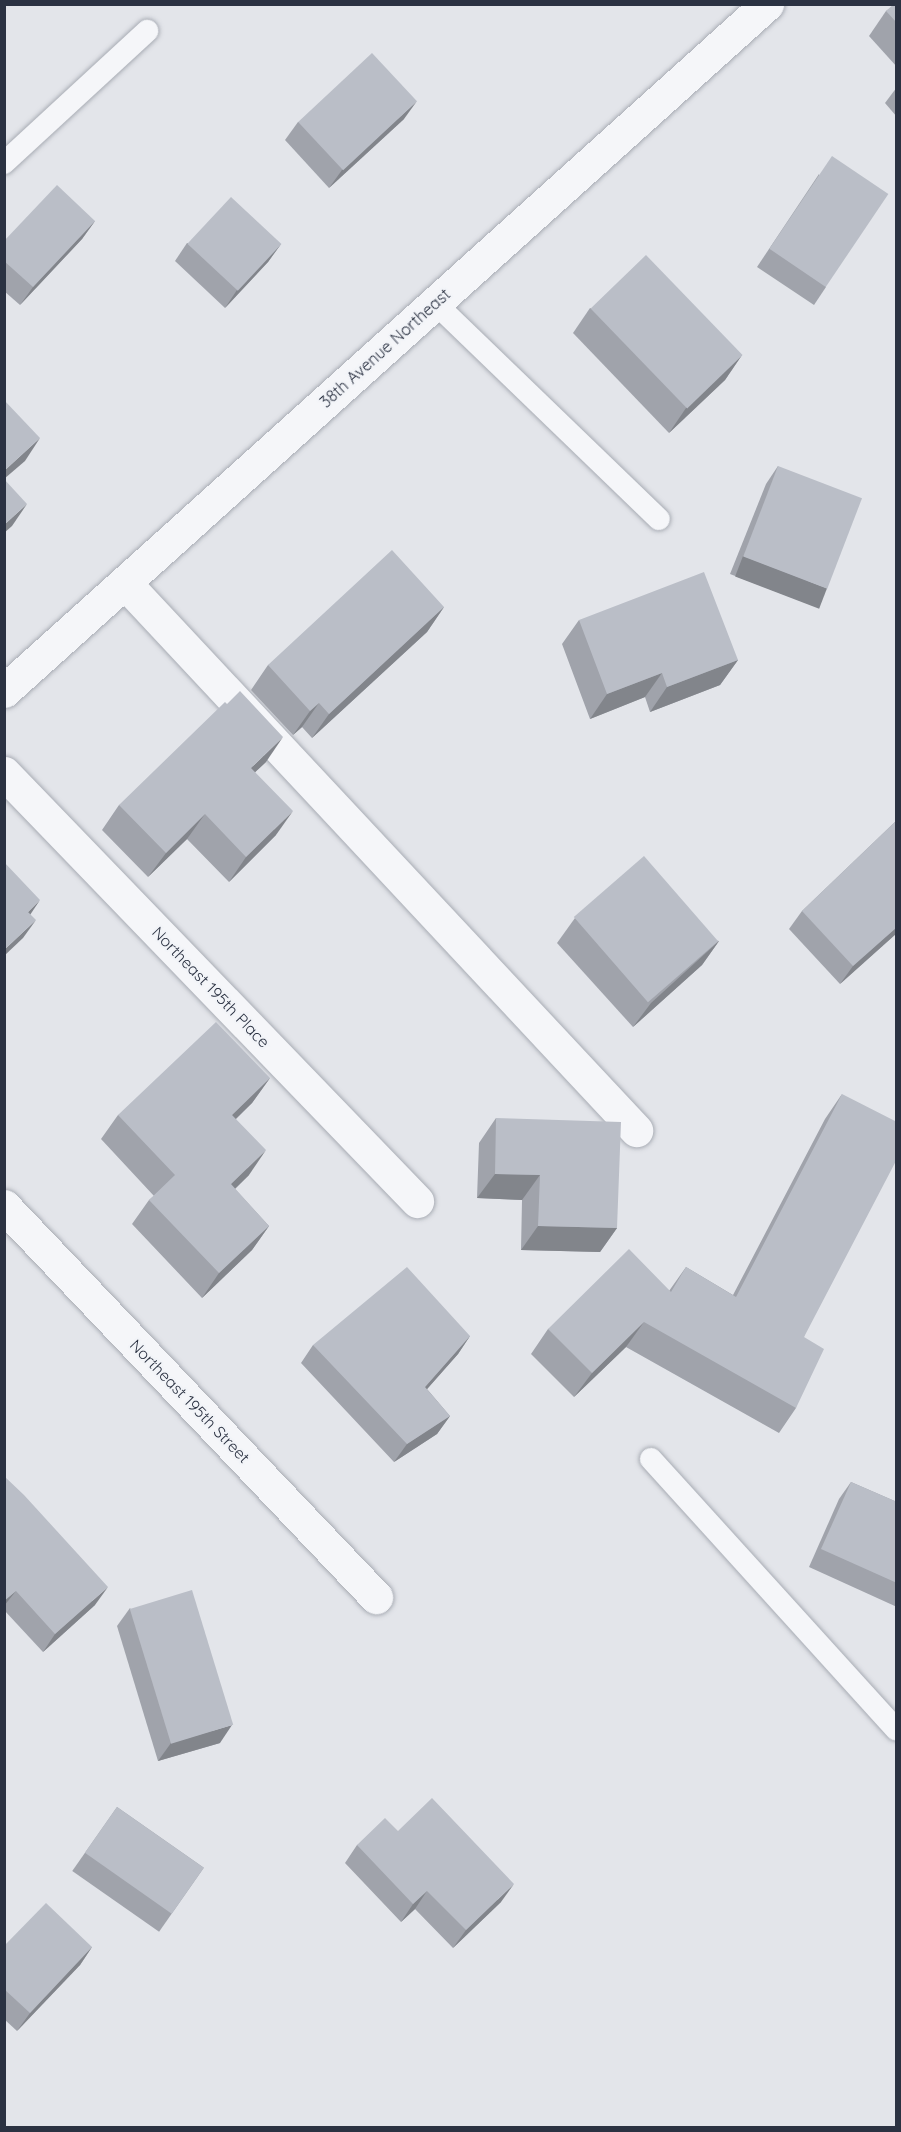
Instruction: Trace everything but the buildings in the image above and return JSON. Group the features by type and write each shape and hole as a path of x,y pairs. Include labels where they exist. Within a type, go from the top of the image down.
{"street":[{"name":"38th Avenue Northeast","path":"4,692 767,4"},
{"path":"125,583 636,1130"},
{"name":"Northeast 195th Place","path":"4,774 417,1201"},
{"name":"Northeast 195th Street","path":"4,1206 376,1597"}],"lane":[{"path":"4,163 147,31"},
{"path":"435,303 659,519"},
{"path":"651,1460 897,1729"}]}
